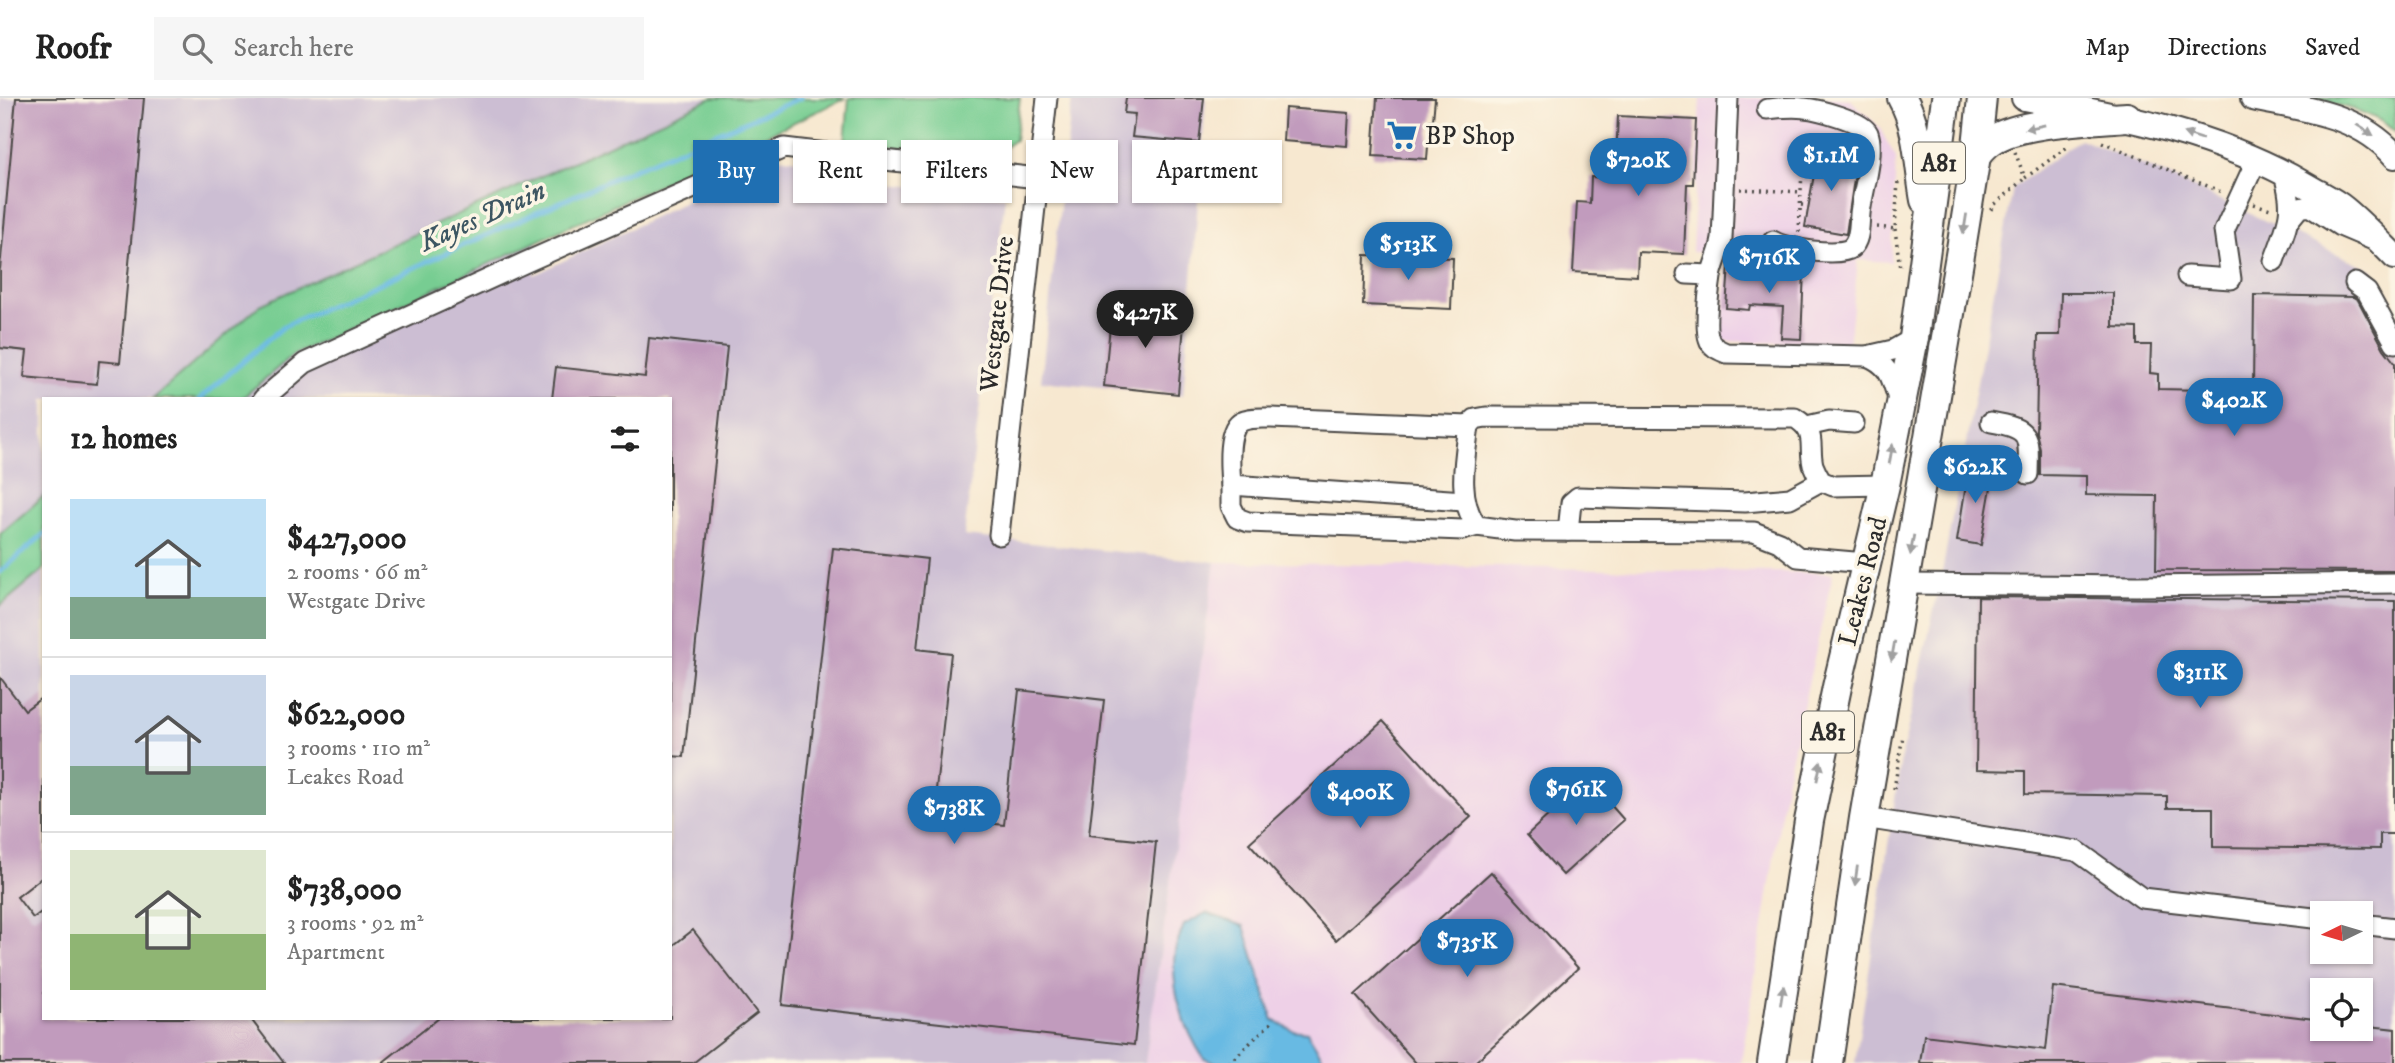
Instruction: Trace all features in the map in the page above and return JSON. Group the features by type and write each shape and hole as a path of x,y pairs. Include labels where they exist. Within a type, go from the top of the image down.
{"highway":[{"path":"1902,98 1916,141 1930,227"},
{"name":"Leakes Road","path":"1772,1063 1809,821 1885,485 1914,338 1946,98"},
{"name":"Leakes Road","path":"1828,1063 1864,818 1976,156 1982,98"},
{"path":"1976,156 1991,141 2012,132 2063,122 2127,117"}],"main road":[{"path":"2024,98 2127,117 2257,159 2283,171 2343,208 2389,251"},
{"path":"2253,98 2352,122 2379,138 2395,156"}],"street":[{"name":"Westgate Drive","path":"1041,140 1046,98"},
{"path":"1728,98 1720,251 1711,275 1709,340 1718,350 1726,353 1867,356 1893,350 1914,338"},
{"path":"1773,241 1808,250 1842,252 1855,245 1870,156 1865,143 1859,137 1774,108"},
{"path":"265,397 305,363 784,148 1026,177"},
{"path":"2187,276 2231,279 2224,231 2257,159"},
{"path":"2274,261 2290,219 2291,197 2283,171"},
{"name":"Westgate Drive","path":"999,535 1034,203"},
{"path":"2290,219 2299,208 2309,206 2340,226 2389,251"},
{"path":"1687,274 1711,275"},
{"path":"2355,283 2367,292 2395,343"},
{"path":"1867,356 1886,367 1900,404"},
{"path":"1476,526 1464,501 1469,426 1475,419 1486,417 1795,418 1807,426 1811,435 1814,465 1821,481 1833,486 1885,485"},
{"path":"1469,426 1271,418 1240,421 1235,427 1231,452 1231,506 1237,519 1248,522 1463,530 1476,526 1516,531 1754,532 1779,542 1798,557 1866,563"},
{"path":"1807,426 1829,421 1854,423"},
{"path":"1991,422 2019,429 2025,436 2028,474"},
{"path":"1568,531 1571,503 1578,497 1587,495 1745,502 1790,498 1821,481"},
{"path":"1231,485 1464,501"},
{"path":"1905,584 2136,586 2395,583"},
{"path":"1864,818 2077,851 2142,898 2310,918"},
{"path":"2373,925 2395,928"}],"path":[{"path":"2014,149 2025,178 2080,138"},
{"path":"1799,237 1803,150"},
{"path":"1803,167 1815,169"},
{"path":"1859,226 1895,229 1898,171"},
{"path":"1724,188 1802,192"},
{"path":"1801,205 1809,206"},
{"path":"1229,1063 1273,1021"}],"shaded area":[{"path":"0,98 712,98 260,305 155,397 42,397 42,498 0,534"},
{"path":"1072,98 1206,98 1203,140 1132,140 1132,203 1198,203 1183,395 1041,381 1060,203 1118,203 1118,140 1067,140"},
{"path":"1700,98 1851,100 1879,127 1896,158 1891,262 1858,260 1849,345 1722,341 1726,262 1730,254 1692,252"},
{"path":"2080,139 2159,172 2372,270 2395,311 2395,1063 1855,1063 1901,759 1942,573 2013,188"},
{"path":"779,157 793,159 793,203 887,203 887,184 901,185 901,203 1004,203 964,536 1215,562 1145,1063 0,1063 0,606 42,571 42,1020 672,1020 672,397 243,397 294,354 537,241 534,275 693,198 693,203 779,203"},
{"path":"1215,562 1833,573 1786,783 1741,1063 1145,1063"}],"green space":[{"path":"712,98 846,98 755,140 693,140 693,169 294,354 243,397 155,397 260,305"},
{"path":"849,98 1020,98 1015,140 1012,142 1012,140 901,140 901,148 887,146 887,140 845,140"},
{"path":"2305,98 2395,98 2395,132 2386,124 2364,113"},
{"path":"42,498 42,571 0,606 0,534"}],"water":[{"path":"1206,913 1244,926 1273,1020 1292,1030 1307,1032 1326,1063 1217,1063 1204,1059 1180,1008 1174,965 1176,948 1184,925"}],"building":[{"path":"16,98 144,98 120,363 99,361 97,384 24,377 27,351 0,348 0,270"},
{"path":"1126,98 1204,98 1199,140 1132,137 1135,114 1124,113"},
{"name":"BP Shop","path":"1377,98 1435,98 1427,159 1373,156"},
{"path":"1285,108 1349,113 1347,146 1283,141"},
{"path":"1618,116 1696,120 1693,184 1687,184 1684,254 1638,252 1637,276 1573,272 1577,202 1590,203 1591,177 1615,178"},
{"path":"1818,151 1857,158 1846,234 1805,227"},
{"path":"1365,255 1453,258 1451,309 1363,305"},
{"path":"1729,265 1752,266 1751,274 1781,276 1781,270 1804,271 1801,339 1781,338 1783,307 1750,305 1749,310 1726,308"},
{"path":"2061,293 2113,293 2113,327 2137,328 2137,345 2151,345 2150,373 2158,374 2158,389 2253,391 2254,295 2353,297 2358,300 2384,349 2395,363 2395,571 2156,570 2157,496 2086,495 2086,476 2040,475 2040,449 2036,432 2038,335 2060,335"},
{"path":"1112,306 1185,313 1178,394 1104,386"},
{"path":"649,338 727,347 684,757 672,756 672,397 552,397 556,367 645,377"},
{"path":"1969,466 1994,470 1981,545 1957,541"},
{"path":"833,548 927,559 917,649 951,653 933,817 1004,825 1019,690 1104,700 1089,835 1156,842 1134,1045 782,1005"},
{"path":"1978,597 2395,601 2395,834 2380,834 2380,849 2213,847 2213,808 2167,808 2167,796 2025,794 2025,771 1976,770"},
{"path":"0,677 25,710 42,697 42,878 17,897 33,918 42,911 42,1020 252,1020 284,1063 0,1063"},
{"path":"1383,721 1471,817 1336,940 1249,843"},
{"path":"1588,779 1624,820 1563,875 1527,835"},
{"path":"1491,872 1578,968 1474,1063 1416,1063 1355,995"},
{"path":"693,930 757,1013 693,1063 382,1063 436,1020 672,1020 672,946"},
{"path":"2053,987 2310,1019 2310,1041 2373,1041 2373,1026 2395,1029 2395,1063 1920,1063 1924,1035 2046,1050"}],"waterway":[{"name":"Kayes Drain","path":"202,397 284,326 627,172 800,98"},
{"name":"Kayes Drain","path":"0,572 42,536"}],"place":[{"name":"BP Shop","path":"1402,135"}]}
